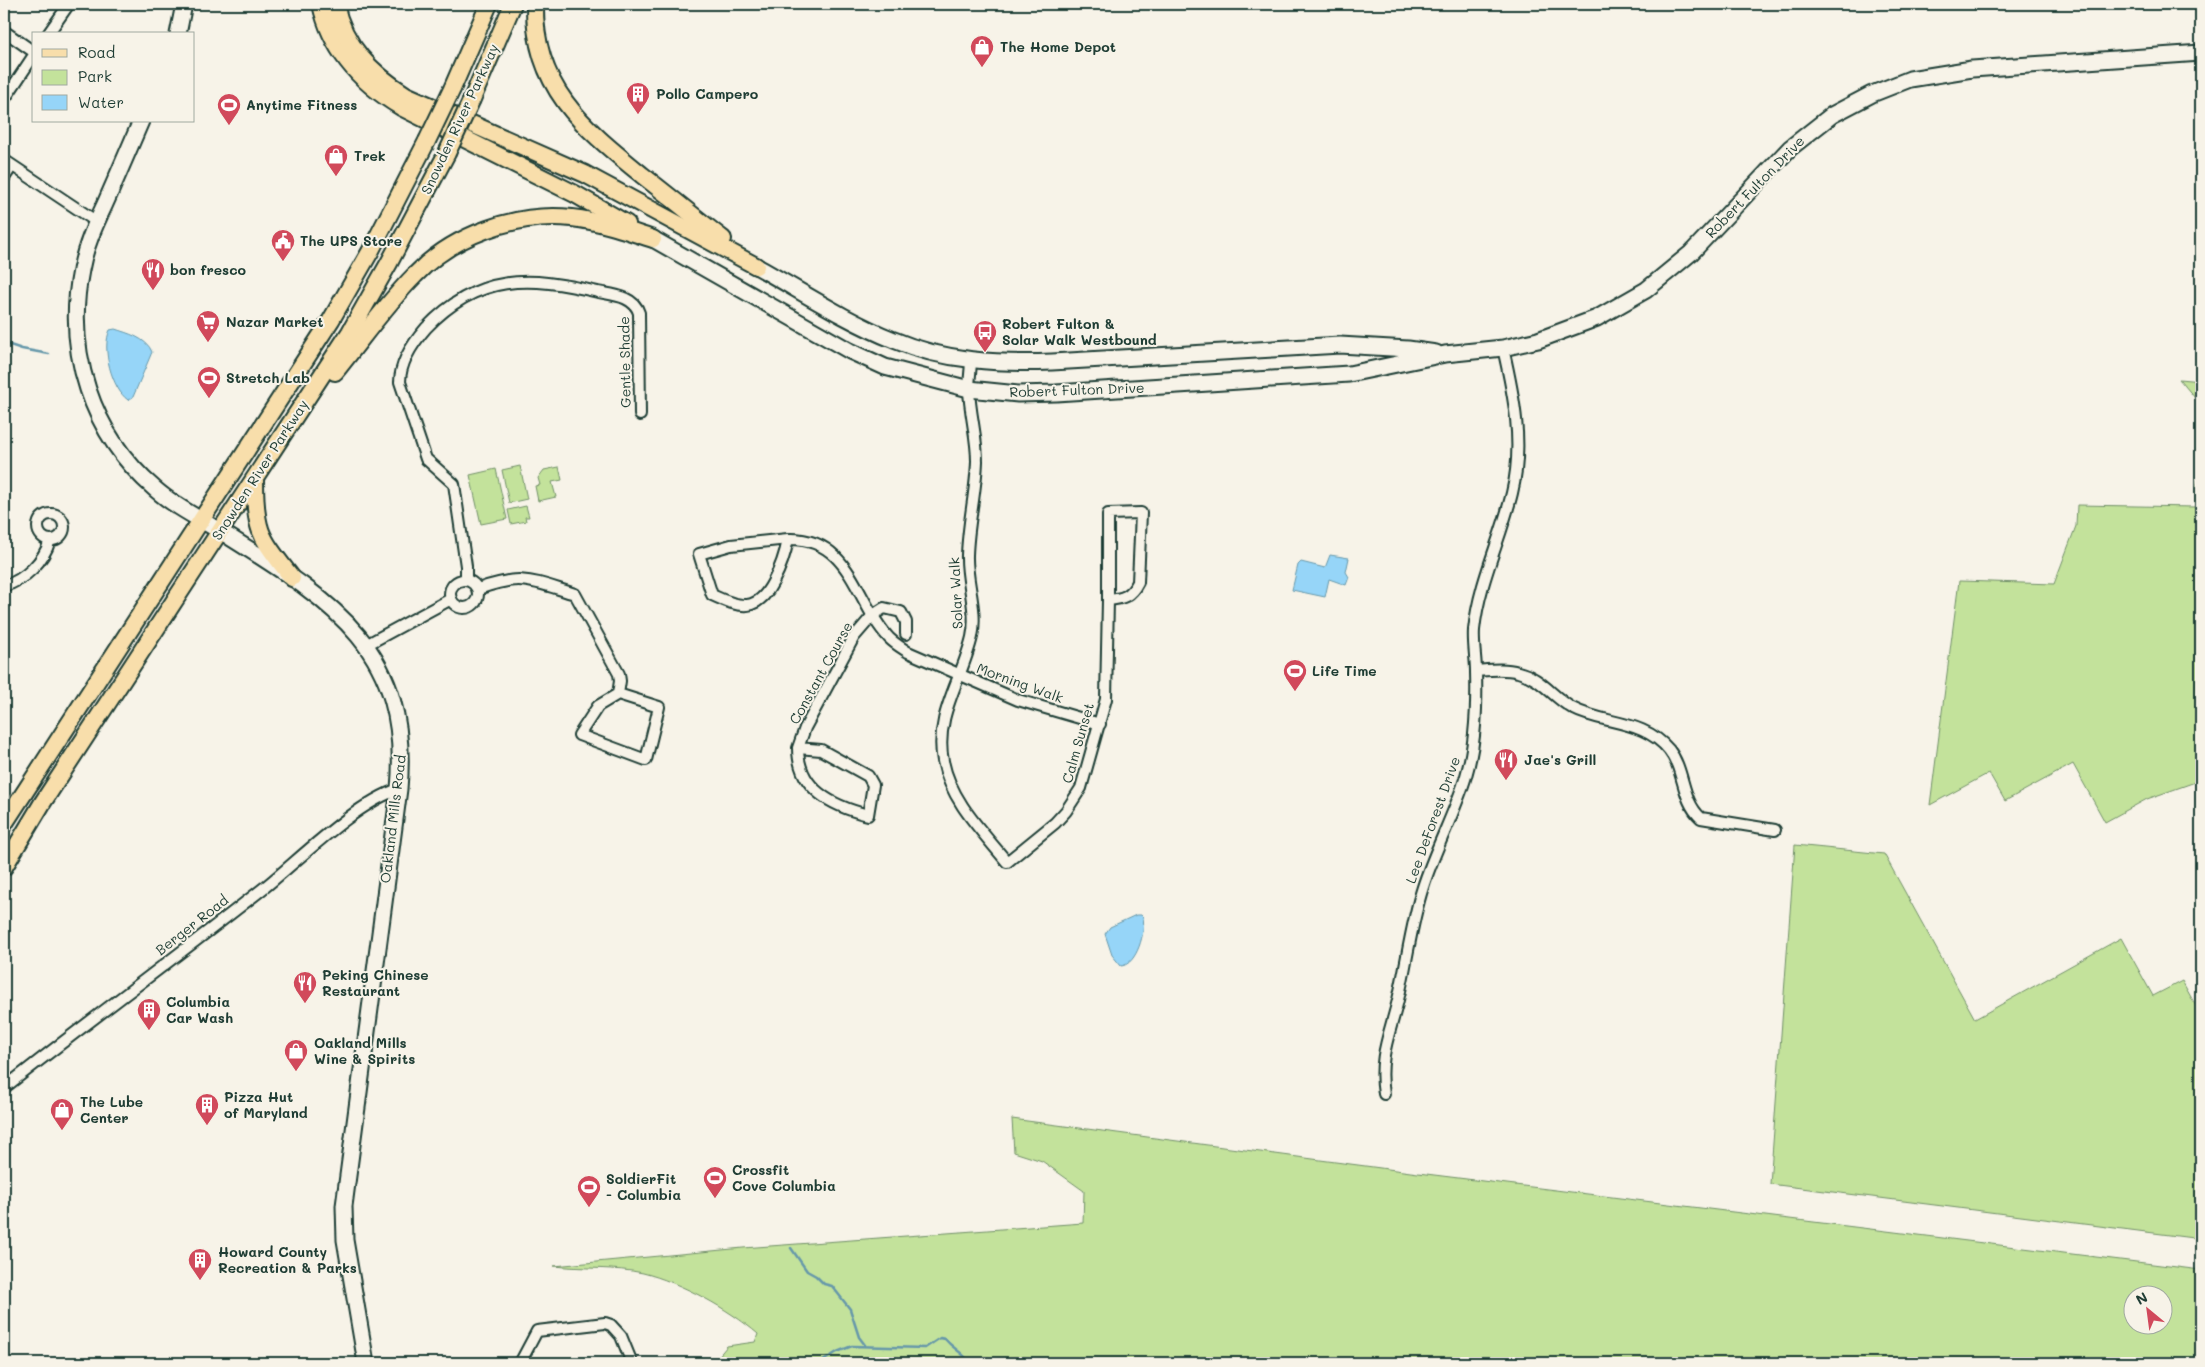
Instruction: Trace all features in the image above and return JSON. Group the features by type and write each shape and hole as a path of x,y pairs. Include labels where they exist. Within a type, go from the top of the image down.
{"main road":[{"path":"321,4 327,26 342,55 363,78 383,95 401,106 575,194 653,239"},
{"path":"335,4 340,21 353,48 370,69 394,88 482,130 585,174 756,266"},
{"path":"473,42 484,4"},
{"name":"Snowden River Parkway","path":"4,824 331,320 370,252 427,141 489,4"},
{"name":"Snowden River Parkway","path":"4,866 220,531 299,413 389,263 447,153 513,4"},
{"path":"535,4 542,56 554,86 573,115 603,144 756,266"},
{"path":"299,413 416,274 435,257 460,242 496,226 553,217 601,223 653,239"},
{"path":"255,479 258,528 269,547 292,578"}],"street":[{"path":"49,32 69,4"},
{"path":"178,32 184,4"},
{"path":"4,31 32,52"},
{"name":"Robert Fulton Drive","path":"653,239 850,351 885,368 969,389 1018,394 1056,393 1315,378 1357,373 1445,354 1503,348 1538,340 1597,318 1646,290 1691,254 1790,148 1832,115 1872,94 1910,79 1972,69 2201,53"},
{"path":"4,100 32,57"},
{"name":"Oakland Mills Road","path":"141,122 97,222 81,268 76,309 77,350 88,392 108,434 133,468 156,490 292,578 334,608 366,645 384,677 399,726 402,756 399,789 344,1206 346,1248 366,1363"},
{"path":"4,178 8,163 97,222"},
{"name":"Robert Fulton Drive","path":"756,266 864,327 896,341 939,354 971,359 1019,363 1340,345 1408,349 1445,354"},
{"name":"Gentle Shade","path":"466,580 454,484 426,460 400,382 400,372 408,354 430,324 459,300 496,284 514,281 569,285 623,297 633,302 639,314 640,414"},
{"name":"Lee DeForest Drive","path":"1384,1094 1381,1075 1383,1057 1398,1000 1422,889 1439,841 1466,777 1471,756 1476,715 1476,671 1473,643 1480,595 1512,492 1518,448 1516,410 1503,348"},
{"name":"Solar Walk","path":"971,359 969,389 977,446 976,477 967,557 973,623 971,641 960,676 949,699 943,722 942,749 952,788 962,805 1007,862"},
{"name":"Calm Sunset","path":"1007,862 1066,811 1081,788 1106,699 1108,514 1141,513 1138,582 1126,597 1108,600"},
{"name":"Morning Walk","path":"788,539 784,561 766,596 760,602 750,605 738,604 712,595 699,554 731,545 788,539 807,539 823,546 837,557 850,574 873,615 895,643 908,652 960,676 1037,706 1100,724"},
{"path":"4,586 19,580 29,572 48,547 50,540"},
{"path":"478,589 514,578 524,579 575,594 618,674 620,681 618,694"},
{"path":"466,580 474,584 478,589 478,599 470,607 458,607 451,599 453,585 466,580"},
{"path":"366,645 451,599"},
{"path":"873,615 884,608 900,612 906,622 906,634"},
{"name":"Constant Course","path":"798,748 821,750 868,776 873,785 868,815 843,807 817,793 802,773 798,748 805,728 854,637 873,615"},
{"path":"1476,671 1504,670 1531,676 1562,702 1581,712 1642,729 1653,735 1670,751 1678,764 1688,800 1701,818 1774,830"},
{"path":"618,694 659,707 646,760 578,734 598,706 618,694"},
{"name":"Berger Road","path":"4,1088 264,888 364,806 384,794 399,789"},
{"path":"520,1363 537,1330 605,1322 617,1329 632,1363"}],"green space":[{"path":"2179,379 2201,381 2201,405"},
{"path":"2201,444 2201,780 2147,799 2105,822 2073,764 2005,801 1989,773 1930,805 1959,581 2054,584 2076,526 2077,505 2195,507"},
{"path":"520,466 527,499 509,503 502,470"},
{"path":"559,467 562,480 552,482 556,497 538,501 535,486 540,485 538,478 544,470"},
{"path":"496,469 507,519 481,524 470,475"},
{"path":"526,506 529,517 525,517 526,521 511,524 508,510"},
{"path":"1795,845 1884,854 1975,1019 2121,938 2153,996 2182,981 2201,1015 2201,1239 1770,1184"},
{"path":"1012,1119 1418,1173 2201,1270 2201,1363 713,1363 727,1346 755,1342 758,1334 719,1306 657,1277 622,1270 554,1266 743,1248 1083,1223 1084,1191 1042,1161 1014,1152"}],"water":[{"path":"115,329 131,334 146,343 152,352 133,397 128,400 117,387 110,368 107,347 108,338 110,330"},
{"path":"1330,555 1349,558 1346,572 1349,577 1346,585 1329,579 1325,597 1292,590 1298,565 1301,562 1325,568"},
{"path":"1136,915 1143,917 1142,938 1132,960 1121,966 1112,955 1105,934 1110,927"}],"waterway":[{"path":"4,343 22,349 49,354"},
{"path":"791,1248 807,1271 824,1284 832,1286 850,1309 859,1337 865,1345"},
{"path":"820,1363 837,1352 852,1346 925,1348 940,1338 945,1339 964,1355 970,1363"},
{"path":"1120,1363 1125,1363"}],"place":[{"name":"The Home Depot","path":"982,68"},
{"name":"Pollo Campero","path":"638,115"},
{"name":"Anytime Fitness","path":"229,126"},
{"name":"Trek","path":"336,177"},
{"name":"The UPS Store","path":"283,262"},
{"name":"bon fresco","path":"153,291"},
{"name":"Nazar Market","path":"208,343"},
{"name":"Robert Fulton & Solar Walk Westbound","path":"985,353"},
{"name":"Stretch Lab","path":"209,399"},
{"name":"Life Time","path":"1295,692"},
{"name":"Jae's Grill","path":"1506,781"},
{"name":"Peking Chinese Restaurant","path":"305,1004"},
{"name":"Columbia Car Wash","path":"149,1031"},
{"name":"Oakland Mills Wine & Spirits","path":"296,1072"},
{"name":"Pizza Hut of Maryland","path":"207,1126"},
{"name":"The Lube Center","path":"62,1131"},
{"name":"Crossfit Cove Columbia","path":"715,1199"},
{"name":"SoldierFit - Columbia","path":"589,1208"},
{"name":"Howard County Recreation & Parks","path":"200,1281"}]}
